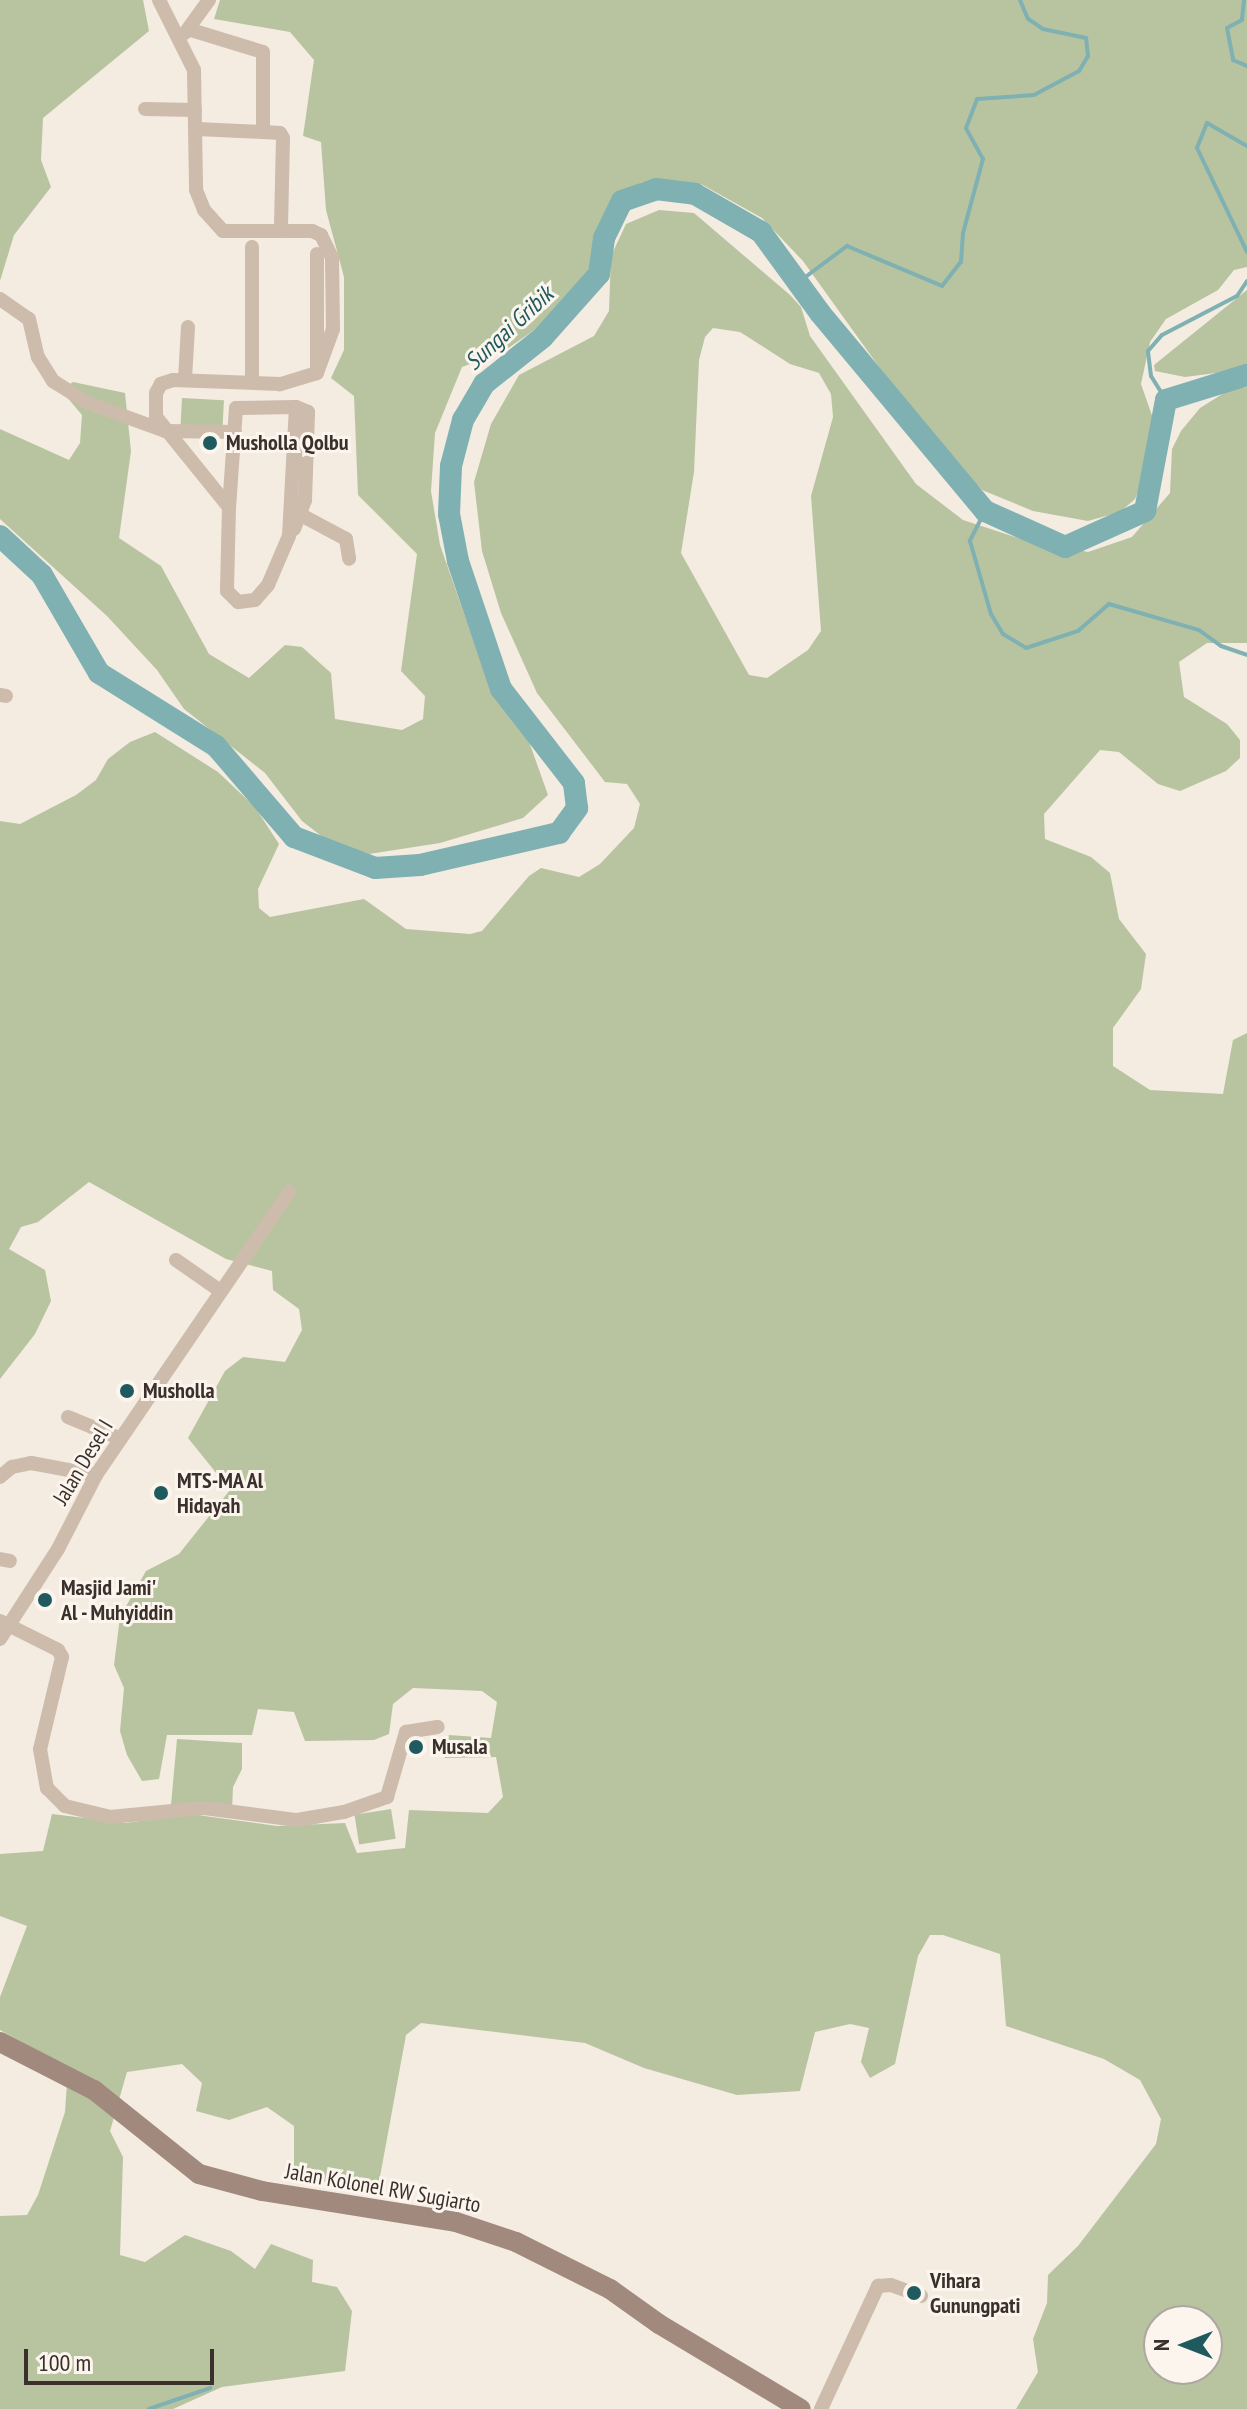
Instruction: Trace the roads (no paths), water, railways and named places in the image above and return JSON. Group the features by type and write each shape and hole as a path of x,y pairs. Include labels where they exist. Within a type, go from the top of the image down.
{"main road":[{"name":"Jalan Kolonel RW Sugiarto","path":"0,2042 94,2090 199,2174 262,2191 456,2222 516,2242 610,2289 659,2324 801,2409"}],"street":[{"path":"159,0 184,33 194,70 196,190 204,210 223,231 281,229 321,235 332,258 333,329 317,373 298,382 185,379 161,384 156,393 156,417 229,507"},
{"path":"184,33 209,0"},
{"path":"184,33 263,52 263,132"},
{"path":"145,109 195,110"},
{"path":"197,129 280,133 283,138 281,229"},
{"path":"252,247 252,382"},
{"path":"317,254 317,373"},
{"path":"0,299 29,319 38,357 53,381 88,403 165,431 235,432"},
{"path":"185,379 188,327"},
{"path":"239,406 296,407 308,412 301,515 268,585 255,600 233,601 227,591 229,507 239,406"},
{"path":"289,536 296,407"},
{"path":"301,515 346,539 349,559"},
{"name":"Jalan Desel I","path":"0,1639 4,1623 58,1549 96,1475 219,1290 289,1192"},
{"path":"176,1260 219,1290"},
{"path":"68,1417 121,1439"},
{"path":"0,1477 12,1467 31,1463 96,1475"},
{"path":"4,1623 58,1650 64,1662 40,1749 47,1788 65,1806 110,1817 204,1808 297,1820 376,1804 394,1785 406,1732 438,1727"},
{"path":"821,2409 878,2286 891,2285 921,2296"}],"waterway":[{"path":"800,281 847,246 942,286 961,262 963,233 983,159 966,128 977,99 1034,95 1079,71 1088,56 1086,38 1043,29 1028,19 1020,0"},
{"path":"1244,0 1242,20 1227,28 1233,60 1247,66"},
{"path":"1247,146 1207,123 1197,148 1247,252"},
{"name":"Sungai Gribik","path":"0,536 42,575 99,673 216,746 294,837 375,868 420,865 559,833 577,808 574,783 501,689 458,561 449,514 451,466 463,420 484,384 543,337 599,274 604,238 622,201 656,189 695,194 761,232 820,313 985,511 1065,547 1145,511 1166,400 1247,375"},
{"path":"1166,400 1151,376 1148,351 1162,335 1237,296 1247,281"},
{"path":"985,511 970,541 991,614 1003,634 1026,648 1078,631 1109,604 1199,630 1221,646 1247,655"},
{"path":"149,2409 210,2388"}],"place":[{"name":"Musholla Qolbu","path":"210,443"},
{"name":"Musholla","path":"127,1391"},
{"name":"MTS-MA Al Hidayah","path":"161,1493"},
{"name":"Masjid Jami' Al - Muhyiddin","path":"45,1600"},
{"name":"Musala","path":"416,1747"},
{"name":"Vihara Gunungpati","path":"914,2293"}]}
